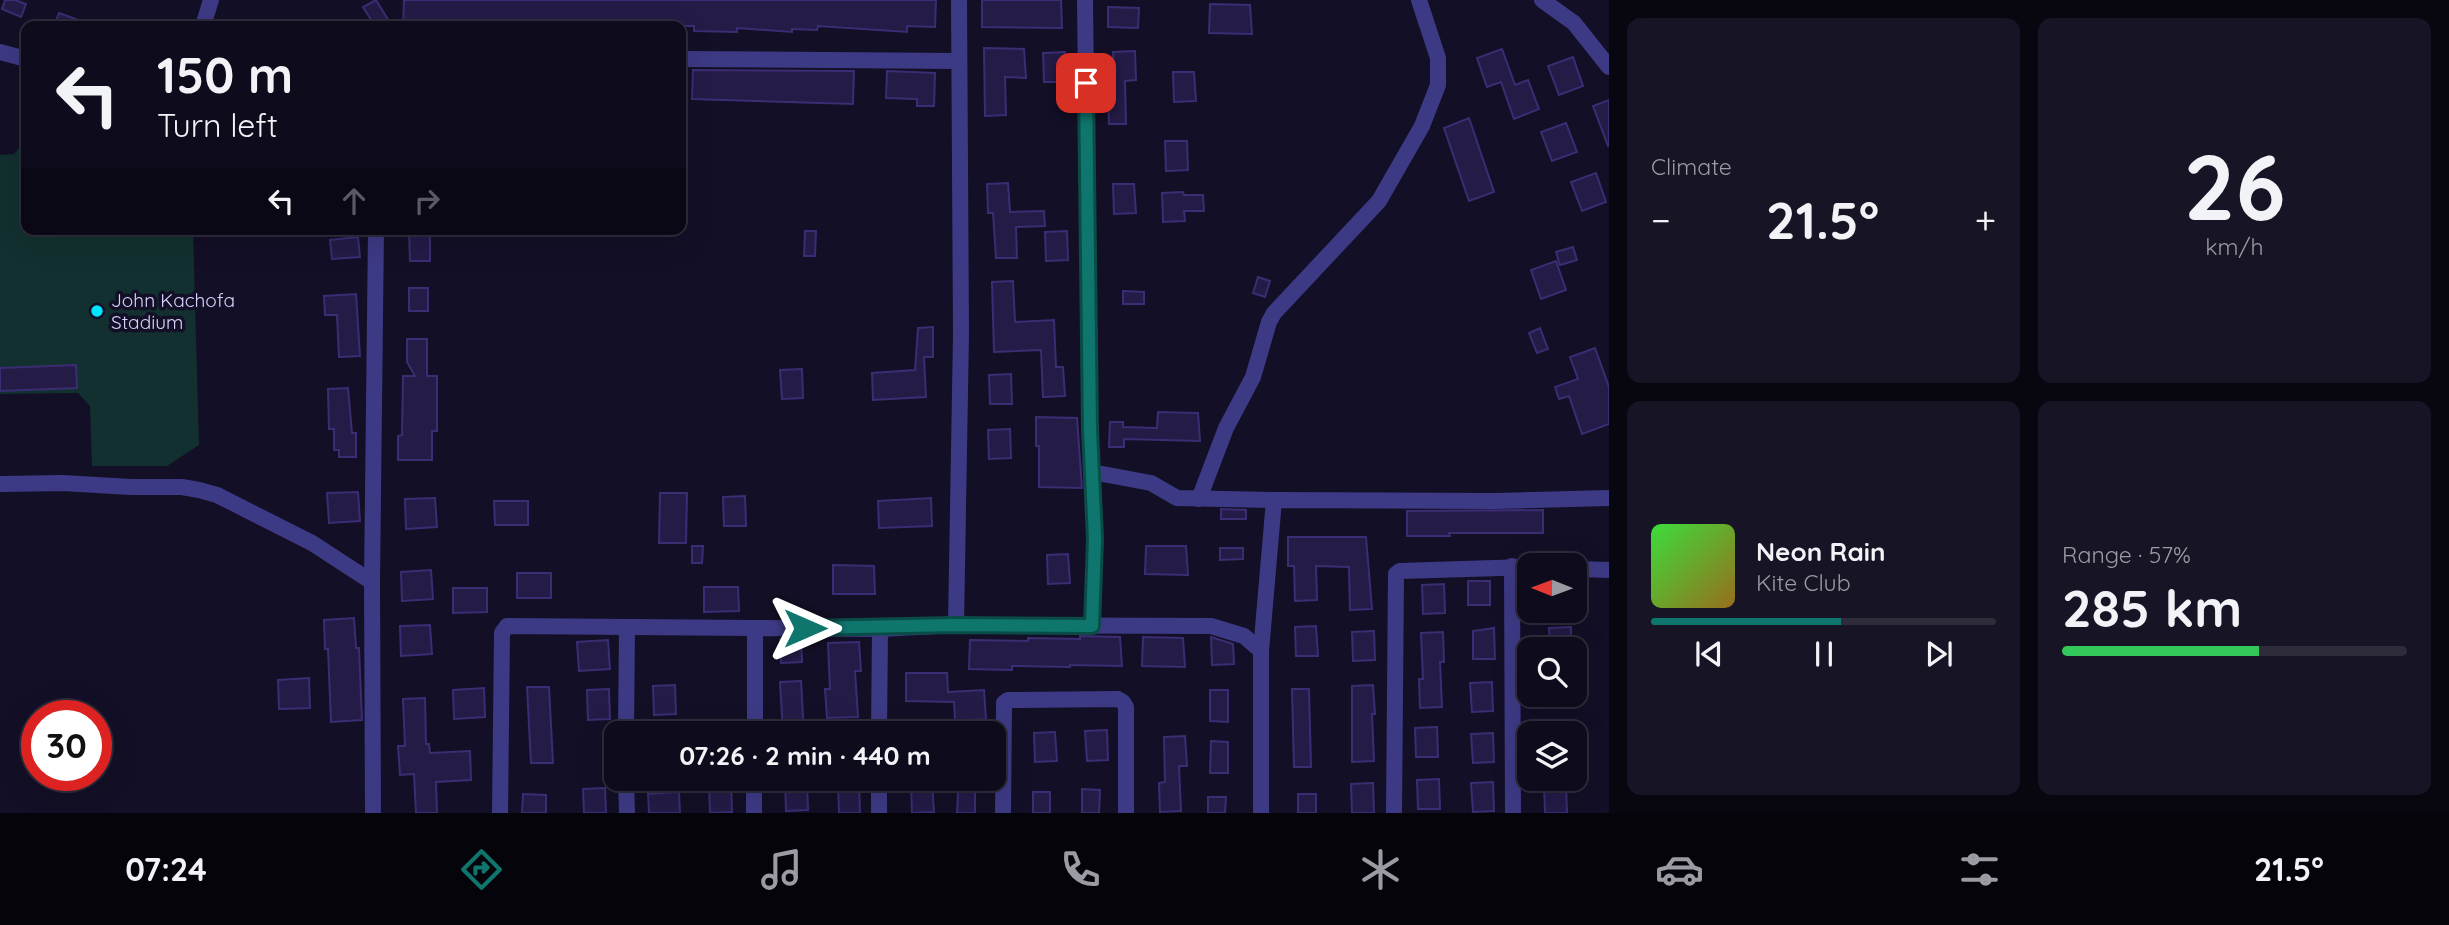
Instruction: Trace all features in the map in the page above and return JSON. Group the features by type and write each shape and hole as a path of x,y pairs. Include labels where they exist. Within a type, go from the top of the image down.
{"street":[{"path":"205,21 211,0"},
{"path":"956,625 961,334 957,61 959,0"},
{"path":"1086,0 1095,539 1092,626"},
{"path":"1199,499 1226,428 1252,377 1274,313 1379,201 1433,103 1438,85 1438,58 1419,0"},
{"path":"1542,0 1574,23 1609,67"},
{"path":"0,52 21,58"},
{"path":"686,59 957,61"},
{"path":"373,813 372,582 376,235"},
{"path":"1092,472 1151,483 1177,498 1494,501 1609,498"},
{"path":"0,484 64,483 200,490 217,495 312,543 372,582"},
{"path":"1261,813 1261,651 1274,500"},
{"path":"1512,566 1513,813"},
{"path":"1394,813 1396,574 1400,571 1517,566"},
{"path":"1587,569 1609,570"},
{"path":"500,813 503,628 507,626 1210,626 1244,636 1261,651"},
{"path":"626,721 627,627"},
{"path":"754,721 755,628"},
{"path":"879,721 880,628"},
{"path":"1003,813 1004,703 1008,700 1118,699 1126,707 1126,813"},
{"path":"626,791 627,813"},
{"path":"754,791 754,813"},
{"path":"879,791 879,813"}],"green space":[{"name":"John Kachofa Stadium","path":"21,146 21,235 193,235 199,445 167,466 92,466 90,406 78,393 0,394 0,155 14,154"}],"building":[{"path":"5,0 26,4 21,17 2,9"},
{"path":"376,0 389,21 372,21 363,7"},
{"path":"404,0 936,0 935,27 907,26 907,32 818,26 817,30 792,29 792,32 737,28 737,32 694,31 694,26 686,26 686,21 403,21"},
{"path":"982,0 1061,0 1062,28 982,27"},
{"path":"1210,4 1250,5 1252,34 1209,33"},
{"path":"1108,7 1139,8 1138,28 1108,27"},
{"path":"59,13 81,21 56,21"},
{"path":"984,48 1024,49 1026,78 1005,77 1006,115 985,116"},
{"path":"1502,49 1515,85 1528,80 1539,109 1514,119 1501,82 1487,87 1477,58"},
{"path":"1135,51 1136,80 1125,81 1126,124 1109,124 1108,94 1115,94 1113,52"},
{"path":"1065,52 1066,82 1044,82 1043,53"},
{"path":"1573,57 1583,86 1559,95 1548,66"},
{"path":"693,70 854,71 853,104 692,99"},
{"path":"887,71 935,73 934,106 917,106 917,99 886,98"},
{"path":"1173,72 1194,72 1196,101 1174,102"},
{"path":"1609,100 1609,146 1608,146 1593,106"},
{"path":"1469,118 1494,192 1469,201 1444,128"},
{"path":"1566,123 1577,152 1552,161 1541,132"},
{"path":"1165,141 1187,141 1188,170 1166,171"},
{"path":"1596,173 1606,202 1582,211 1571,182"},
{"path":"1008,183 1010,212 1044,211 1045,226 1016,227 1017,258 996,258 993,213 988,213 987,184"},
{"path":"1113,184 1134,184 1136,213 1114,214"},
{"path":"1183,192 1184,195 1203,195 1204,211 1184,211 1185,221 1163,222 1162,193"},
{"path":"805,231 816,231 815,256 804,256"},
{"path":"1067,231 1068,260 1046,261 1045,232"},
{"path":"409,235 430,235 430,261 410,261"},
{"path":"358,237 360,257 332,259 330,240"},
{"path":"1573,247 1577,260 1560,265 1556,252"},
{"path":"1556,261 1566,290 1541,299 1531,270"},
{"path":"1258,277 1270,281 1265,297 1253,293"},
{"path":"1013,281 1015,322 1054,320 1056,367 1063,367 1065,396 1043,397 1041,350 994,352 992,282"},
{"path":"409,288 428,288 428,311 409,311"},
{"path":"1123,291 1144,292 1144,304 1123,304"},
{"path":"356,294 360,356 339,357 337,315 325,315 324,296"},
{"path":"933,327 933,357 924,357 926,397 873,400 872,373 915,370 918,328"},
{"path":"1540,328 1548,349 1537,353 1529,333"},
{"path":"407,339 427,339 427,376 437,376 437,431 432,431 432,460 398,460 398,436 402,435 403,376 415,376 407,362"},
{"path":"1595,348 1609,387 1609,424 1582,434 1569,396 1559,399 1555,387 1578,379 1570,357"},
{"path":"76,365 77,388 0,391 0,368"},
{"path":"802,369 803,398 782,399 780,370"},
{"path":"1011,374 1012,404 990,404 989,375"},
{"path":"348,388 352,433 356,433 356,457 339,457 339,450 334,450 334,429 329,429 328,389"},
{"path":"1158,412 1198,413 1200,441 1124,439 1124,447 1109,447 1110,422 1123,422 1123,427 1157,428"},
{"path":"1036,417 1077,418 1082,488 1039,487"},
{"path":"1010,429 1011,458 989,459 988,430"},
{"path":"358,492 360,521 329,523 327,493"},
{"path":"660,493 687,493 686,543 659,543"},
{"path":"745,496 746,526 724,526 723,497"},
{"path":"435,498 437,527 406,529 405,499"},
{"path":"931,498 932,526 879,528 878,501"},
{"path":"494,501 528,501 528,525 495,525"},
{"path":"1221,509 1246,510 1246,519 1221,519"},
{"path":"1543,510 1543,533 1407,536 1407,511"},
{"path":"1288,537 1366,537 1372,609 1350,610 1349,567 1316,566 1317,600 1295,601 1294,566 1288,566"},
{"path":"692,546 703,546 702,563 692,563"},
{"path":"1146,546 1186,546 1188,575 1145,574"},
{"path":"1220,548 1243,548 1243,559 1220,560"},
{"path":"1068,554 1070,583 1048,584 1047,555"},
{"path":"833,565 874,566 875,594 833,594"},
{"path":"431,570 433,599 402,601 401,572"},
{"path":"517,573 551,573 551,598 517,598"},
{"path":"1468,581 1490,581 1490,605 1468,605"},
{"path":"1444,584 1445,613 1423,614 1422,585"},
{"path":"704,587 738,587 739,611 704,612"},
{"path":"453,588 487,588 487,612 453,613"},
{"path":"354,618 356,648 359,648 362,720 331,722 324,620"},
{"path":"430,625 432,654 401,656 400,626"},
{"path":"1316,626 1318,656 1296,656 1295,627"},
{"path":"1571,627 1571,637 1549,637 1549,628"},
{"path":"1494,628 1495,659 1473,659 1473,631"},
{"path":"1374,631 1375,660 1353,661 1352,632"},
{"path":"1443,632 1444,662 1440,662 1442,707 1420,708 1419,679 1423,679 1421,633"},
{"path":"1080,636 1120,637 1122,666 1012,666 1012,670 969,669 970,640 1028,641 1028,638 1080,639"},
{"path":"1143,637 1183,638 1185,667 1142,666"},
{"path":"1211,637 1233,644 1234,664 1212,665"},
{"path":"780,639 801,639 802,662 781,663"},
{"path":"608,640 610,669 579,671 577,642"},
{"path":"859,642 861,671 855,671 858,717 827,718 825,689 830,689 828,643"},
{"path":"906,673 947,673 948,692 984,690 986,719 955,721 954,702 906,701"},
{"path":"309,678 310,708 279,709 278,680"},
{"path":"801,681 803,721 782,721 780,682"},
{"path":"1492,682 1493,711 1472,712 1470,683"},
{"path":"675,685 676,714 654,715 653,686"},
{"path":"1373,685 1374,761 1352,762 1352,686"},
{"path":"527,687 549,687 553,763 531,763"},
{"path":"484,688 485,717 454,719 453,690"},
{"path":"609,689 610,719 588,720 587,690"},
{"path":"1292,689 1309,689 1311,767 1294,767"},
{"path":"1210,690 1228,690 1228,722 1210,721"},
{"path":"425,698 426,744 429,744 430,753 470,751 471,780 436,782 437,813 416,813 414,774 400,775 398,746 405,746 403,699"},
{"path":"1437,727 1438,757 1416,757 1415,728"},
{"path":"1107,730 1108,760 1087,761 1085,731"},
{"path":"1055,732 1057,761 1035,762 1034,733"},
{"path":"1493,733 1494,762 1473,763 1471,734"},
{"path":"1185,736 1187,766 1179,766 1181,811 1160,812 1159,783 1165,782 1164,737"},
{"path":"1211,741 1228,742 1228,773 1210,773"},
{"path":"1439,779 1440,809 1418,809 1417,780"},
{"path":"1493,782 1494,811 1473,812 1471,783"},
{"path":"1373,783 1374,813 1352,813 1351,784"},
{"path":"604,788 606,813 584,813 583,789"},
{"path":"1082,789 1100,790 1099,813 1082,813"},
{"path":"709,791 731,791 732,812 710,813"},
{"path":"785,791 807,791 808,810 786,811"},
{"path":"838,791 859,791 860,813 839,813"},
{"path":"911,791 933,791 934,812 912,813"},
{"path":"1544,791 1566,791 1567,813 1545,813"},
{"path":"679,792 680,813 649,813 648,794"},
{"path":"958,792 975,792 975,813 957,813"},
{"path":"1033,792 1050,792 1050,813 1033,813"},
{"path":"523,794 546,795 546,813 522,813"},
{"path":"1298,794 1316,794 1316,813 1298,813"},
{"path":"1208,797 1226,797 1225,813 1208,813"}],"place":[{"name":"John Kachofa Stadium","path":"97,311"}],"route":[{"path":"805,628 1092,626 1095,539 1090,430 1086,83"}]}
